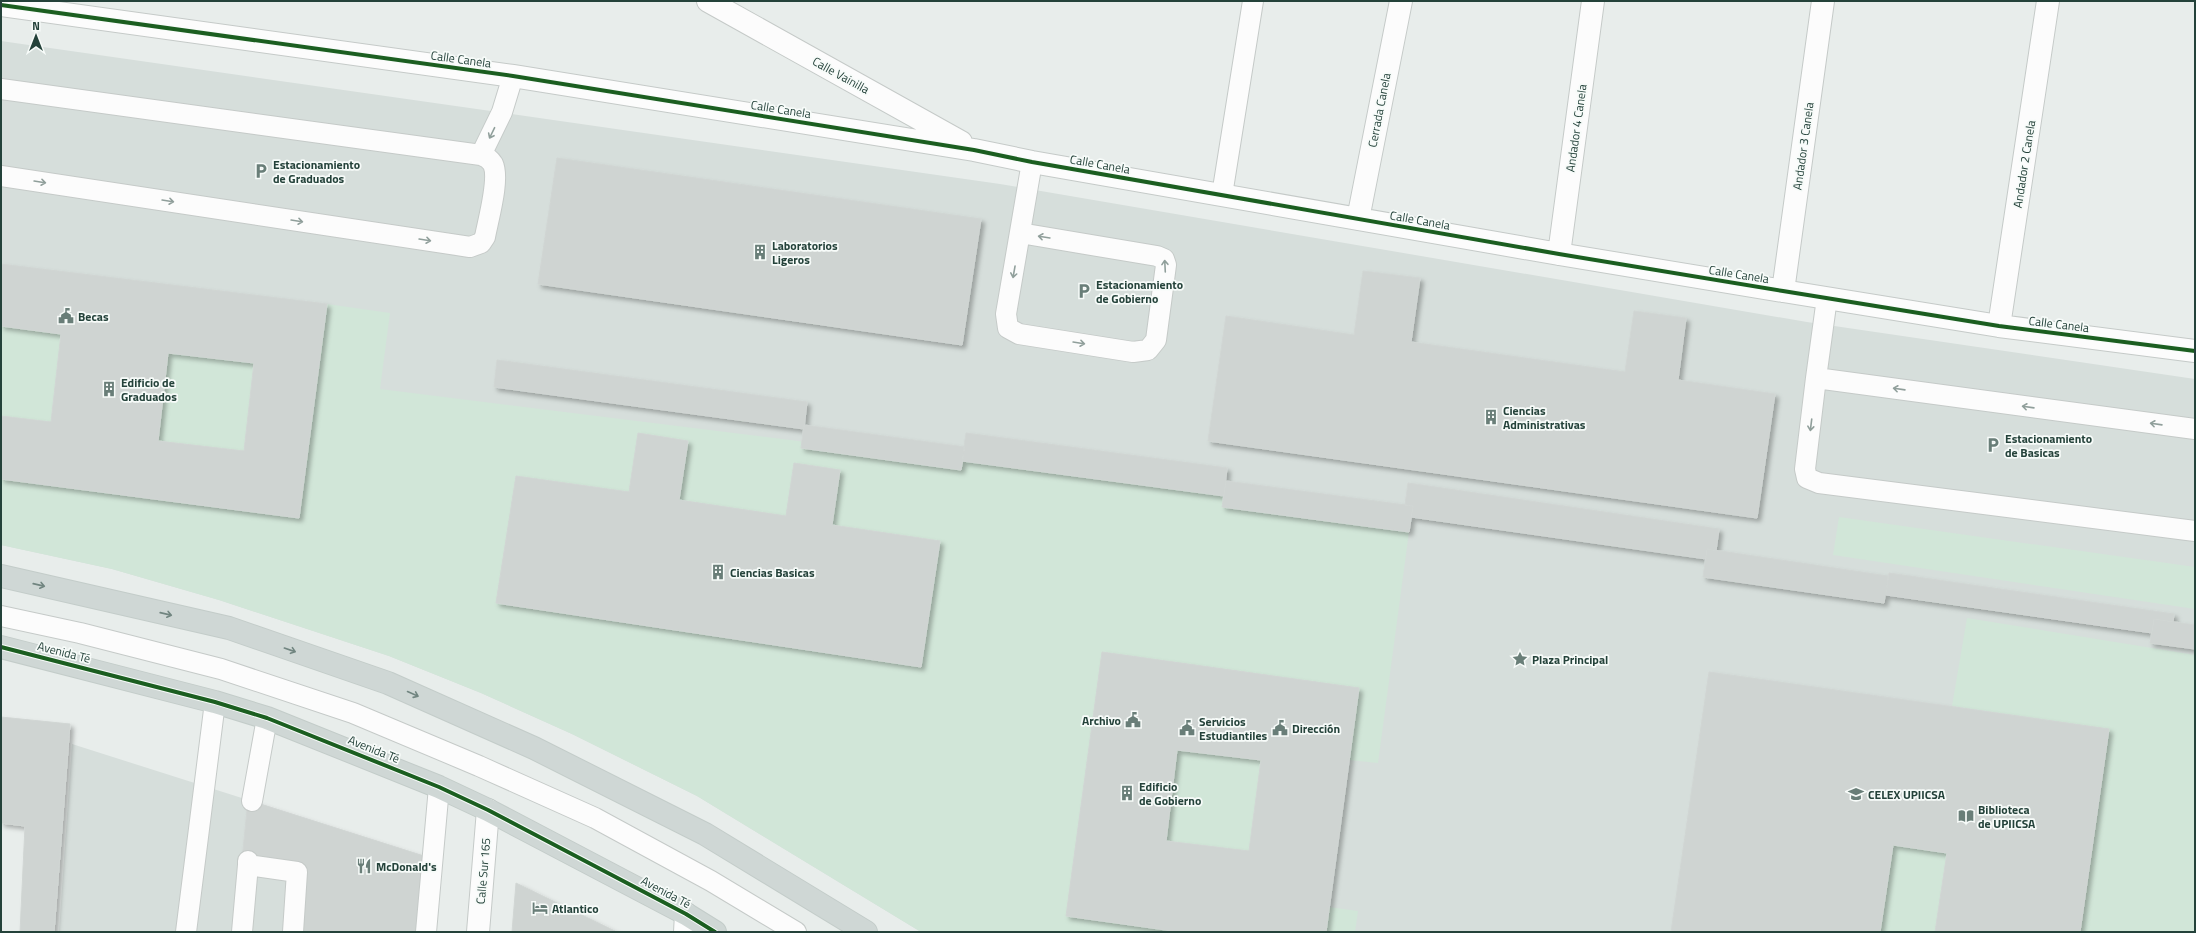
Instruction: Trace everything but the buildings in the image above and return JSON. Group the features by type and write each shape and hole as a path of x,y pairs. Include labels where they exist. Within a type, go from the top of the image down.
{"main road":[{"path":"1,576 229,628 388,683 534,748 704,834 866,932"},
{"name":"Avenida Té","path":"1,647 215,702 267,718 439,787 488,810 686,923 715,932"}],"street":[{"name":"Calle Vainilla","path":"708,1 974,150"},
{"name":"Cerrada Canela","path":"1358,219 1401,1"},
{"name":"Andador 4 Canela","path":"1559,254 1593,1"},
{"name":"Andador 3 Canela","path":"1783,291 1823,1"},
{"name":"Andador 2 Canela","path":"1999,326 2048,1"},
{"name":"Calle Canela","path":"1,5 513,76 974,150 1032,162 1358,219 1783,291 1999,326 2195,351"},
{"name":"Calle Sur 165","path":"478,932 488,810"}],"lane":[{"path":"1222,195 1253,1"},
{"path":"481,155 502,112 513,76"},
{"path":"1,89 481,155 488,158 494,165 495,180 485,237 481,243 470,247 1,176"},
{"path":"1020,233 1157,256 1164,259 1166,265 1156,340 1148,350 1133,352 1019,334 1008,328 1006,314 1032,162"},
{"path":"1827,298 1805,469 1807,478 1819,483 2195,531"},
{"path":"1816,378 2195,429"},
{"path":"1,616 80,633 220,669 353,713 479,766 594,818 711,880 796,932"},
{"path":"186,932 215,702"},
{"path":"252,801 267,718"},
{"path":"426,932 439,787"},
{"path":"242,932 248,863 297,872 293,932"}],"shaded area":[{"path":"1,41 1000,184 1807,322 2195,379 2195,932 921,932 697,796 572,734 481,693 389,656 219,600 112,569 1,545"},
{"path":"72,744 424,856 416,932 59,932"}],"green space":[{"path":"327,304 390,313 380,389 1411,517 1378,763 1349,760 1359,688 1102,652 1066,916 1180,932 921,932 697,796 572,734 481,693 389,656 219,600 112,569 1,545 1,479 299,518","holes":["638,433 688,441 679,500 786,516 794,463 840,470 832,525 940,541 921,667 496,603 516,476 629,492"]},
{"path":"1,326 61,334 51,422 1,416"},
{"path":"168,353 254,363 244,451 158,441"},
{"path":"1839,517 2195,567 2195,609 1833,555"},
{"path":"1967,618 2195,655 2195,932 2080,932 2109,729 1952,706"},
{"path":"1177,750 1261,760 1249,851 1166,841"},
{"path":"1893,845 1947,853 1935,932 1880,932"},
{"path":"1329,907 1358,911 1355,932 1326,932"}],"cycle path":[{"path":"1,5 513,76 974,150 1032,162 1559,254 1783,291 1999,326 2195,351"},
{"path":"1,647 215,702 267,718 439,787 488,810 686,914 715,932"}],"place":[{"name":"Estacionamiento de Graduados","path":"261,171"},
{"name":"Laboratorios Ligeros","path":"760,252"},
{"name":"Estacionamiento de Gobierno","path":"1084,291"},
{"name":"Becas","path":"66,316"},
{"name":"Edificio de Graduados","path":"109,389"},
{"name":"Ciencias Administrativas","path":"1491,417"},
{"name":"Estacionamiento de Basicas","path":"1993,445"},
{"name":"Ciencias Basicas","path":"718,572"},
{"name":"Plaza Principal","path":"1520,659"},
{"name":"Archivo","path":"1133,720"},
{"name":"Servicios Estudiantiles","path":"1187,728"},
{"name":"Dirección","path":"1280,728"},
{"name":"Edificio de Gobierno","path":"1127,793"},
{"name":"CELEX UPIICSA","path":"1856,794"},
{"name":"Biblioteca de UPIICSA","path":"1966,816"},
{"name":"McDonald's","path":"364,866"},
{"name":"Atlantico","path":"540,908"}]}
